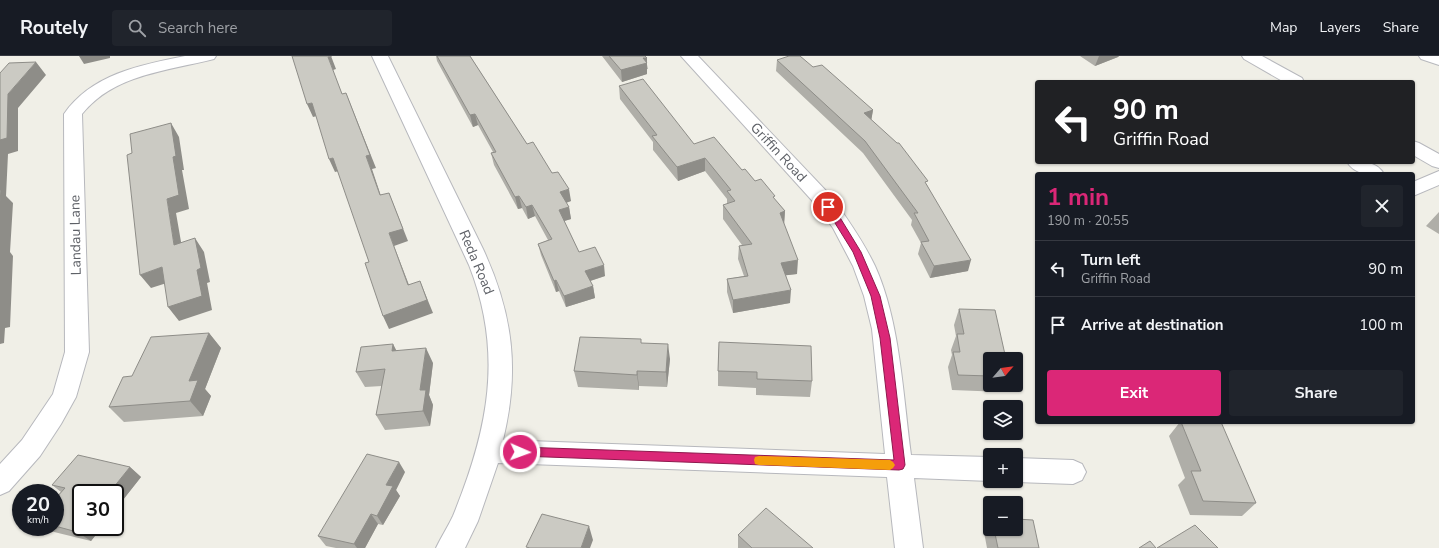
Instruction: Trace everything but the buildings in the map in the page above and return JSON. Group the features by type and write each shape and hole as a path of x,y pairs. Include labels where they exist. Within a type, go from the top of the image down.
{"street":[{"name":"Landau Lane","path":"0,483 31,448 64,397 77,352 73,114 80,104 92,94 114,81 131,75 208,56"},
{"name":"Reda Road","path":"380,56 487,280 492,294 500,334 499,343 501,351 499,398 489,451 464,520 450,548"},
{"name":"Griffin Road","path":"689,56 824,201 857,252 873,289 883,329 909,548"},
{"path":"1250,56 1292,80"},
{"path":"1427,56 1439,60"},
{"path":"1415,148 1439,162"},
{"path":"1359,164 1372,172"},
{"path":"1415,189 1439,177"},
{"path":"489,451 983,469"},
{"path":"1023,470 1073,472"}],"slow traffic":[{"path":"759,460 890,465"}],"route":[{"path":"520,452 899,465 885,338 875,296 857,252 828,207"}]}
